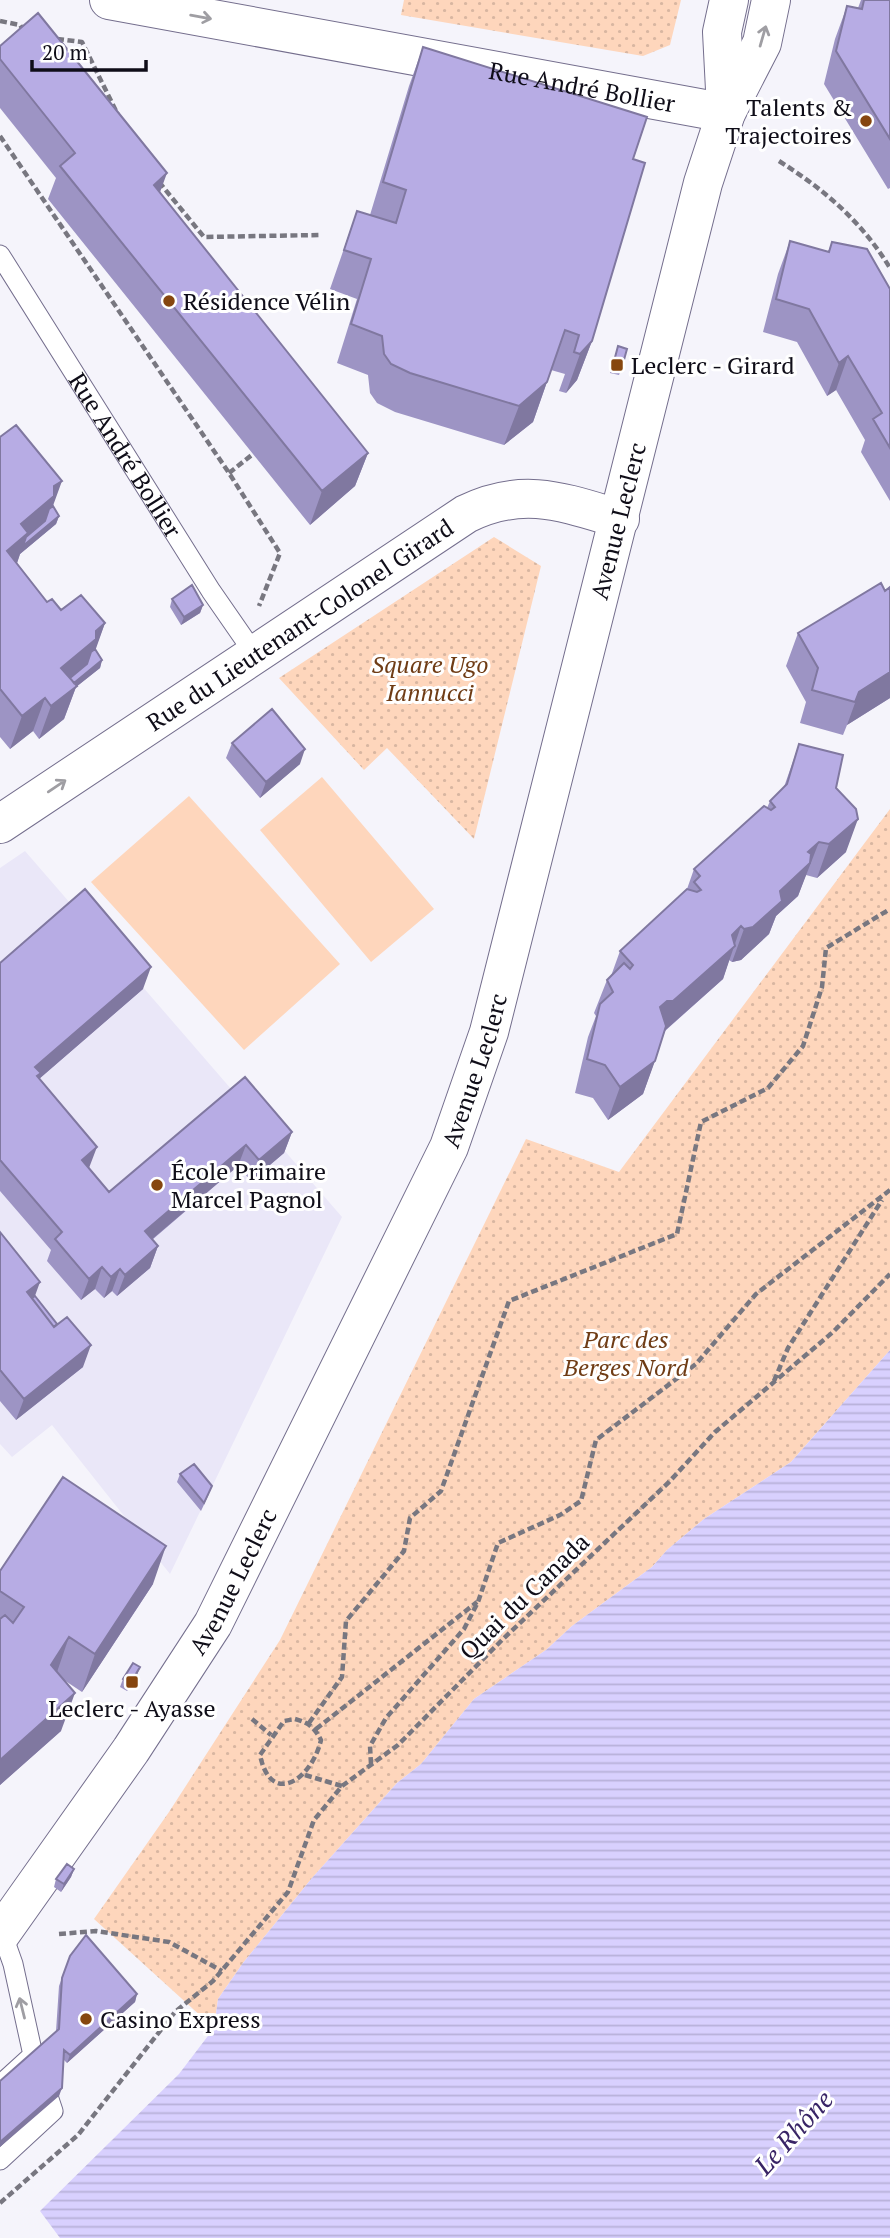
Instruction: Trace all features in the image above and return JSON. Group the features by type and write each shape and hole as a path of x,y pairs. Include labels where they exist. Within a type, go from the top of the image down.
{"main road":[{"name":"Rue André Bollier","path":"109,0 726,113"},
{"name":"Avenue Leclerc","path":"726,113 722,32 729,0"},
{"name":"Avenue Leclerc","path":"1,1934 131,1750 213,1623 449,1147 489,1032 703,183 726,113 762,43 771,0"},
{"name":"Rue du Lieutenant-Colonel Girard","path":"0,824 466,513 492,501 536,498 620,519"}],"lane":[{"name":"Rue André Bollier","path":"0,256 211,591 254,653"},
{"path":"0,2160 53,2111 33,2055 13,1964 1,1934"},
{"path":"0,2085 33,2055"}],"path":[{"path":"0,21 20,25 26,35"},
{"path":"49,38 82,42 115,104 120,122"},
{"path":"0,136 229,473 280,554 257,610"},
{"path":"779,161 819,187 870,236 890,268"},
{"path":"157,178 204,237 319,235"},
{"path":"229,473 253,454"},
{"path":"309,1723 341,1676 346,1621 404,1551 410,1518 442,1491 509,1301 677,1234 702,1122 768,1088 803,1046 822,987 826,948 890,909"},
{"path":"371,1764 370,1746 374,1735 464,1629 478,1602 498,1543 560,1515 581,1501 596,1440 696,1363 756,1294 890,1190"},
{"path":"774,1382 788,1348 819,1303 856,1236 884,1196"},
{"name":"Quai du Canada","path":"0,2203 78,2135 175,2012 222,1971 288,1892 314,1820 342,1786 398,1745 503,1639 668,1482 715,1432 833,1332 890,1274"},
{"path":"316,1730 478,1602"},
{"path":"252,1719 271,1735"},
{"path":"295,1719 309,1723 321,1740 318,1755 305,1776 292,1783 274,1781 263,1771 260,1755 271,1735 284,1721 295,1719"},
{"path":"305,1776 342,1786"},
{"path":"59,1934 96,1931 169,1942 222,1971"}],"shaded area":[{"name":"École Primaire Marcel Pagnol","path":"25,851 342,1217 170,1574 52,1425 12,1457 0,1444 0,868"}],"green space":[{"path":"404,0 681,0 670,45 643,56 401,15"},
{"name":"Square Ugo Iannucci","path":"494,537 541,566 474,839 387,748 364,770 279,678"},
{"path":"322,777 434,909 371,962 260,830"},
{"path":"189,796 340,964 244,1050 91,882"},
{"name":"Parc des Berges Nord","path":"890,809 890,1350 791,1462 704,1519 667,1550 652,1567 572,1626 546,1650 474,1699 421,1764 397,1783 312,1878 243,1963 218,1999 214,2028 94,1919 169,1812 280,1640 526,1139 619,1172"}],"water":[{"name":"Le Rhône","path":"890,1350 890,2238 60,2238 40,2211 179,2074 214,2028 218,1999 243,1963 312,1878 397,1783 421,1764 474,1699 546,1650 572,1626 652,1567 667,1550 704,1519 791,1462"}],"building":[{"path":"864,0 890,0 890,139 836,51 847,6 862,9"},
{"path":"38,13 167,173 154,185 368,453 322,491 60,166 75,153 0,59 0,46"},
{"path":"423,47 647,117 633,159 645,163 592,341 580,354 574,352 579,335 565,330 547,382 519,406 410,373 391,364 384,354 382,336 351,324 371,259 344,250 357,211 396,223 406,190 383,182"},
{"path":"790,241 829,252 832,242 867,249 890,289 890,448 873,419 882,413 848,356 839,363 809,309 776,299"},
{"path":"618,346 627,349 622,367 613,365"},
{"path":"16,425 62,481 54,486 54,496 21,524 28,533 7,551 47,602 52,599 61,610 81,595 105,623 96,631 96,639 61,668 77,686 51,706 45,698 22,716 0,689 0,437"},
{"path":"53,506 59,516 23,546 26,537 45,521 49,509"},
{"path":"881,583 885,591 890,587 890,672 859,692 855,702 812,690 818,668 798,633"},
{"path":"192,585 203,605 184,617 172,599"},
{"path":"95,649 102,660 74,683 70,678 87,664 91,652"},
{"path":"272,709 305,749 266,782 232,743"},
{"path":"799,744 843,755 836,788 856,809 858,819 829,844 819,842 808,852 811,854 810,863 780,891 782,901 753,927 744,929 741,926 732,935 735,946 673,1001 667,1001 660,1007 666,1026 655,1061 620,1087 605,1065 587,1059 600,1004 613,992 607,980 624,963 630,969 633,965 620,951 687,889 697,892 701,890 694,882 700,876 694,869 764,806 771,810 775,807 770,801 787,784"},
{"path":"85,889 151,967 35,1067 41,1073 37,1076 97,1147 82,1160 109,1192 245,1077 292,1132 259,1160 246,1145 145,1231 158,1246 125,1275 120,1269 111,1277 102,1267 89,1279 55,1239 62,1232 0,1160 0,963"},
{"path":"0,1232 40,1282 27,1292 54,1327 67,1317 91,1345 24,1399 0,1370"},
{"path":"35,1296 57,1324 54,1327 32,1298"},
{"path":"194,1464 212,1486 204,1503 180,1474"},
{"path":"63,1477 166,1546 95,1654 69,1637 51,1665 75,1693 0,1760 0,1619 5,1615 13,1623 24,1607 0,1591 0,1571"},
{"path":"133,1663 140,1667 130,1684 123,1679"},
{"path":"67,1864 74,1869 64,1884 56,1879"},
{"path":"86,1935 137,1994 70,2055 64,2050 62,2088 0,2142 0,2081 59,2029 62,1978 70,1956"}],"place":[{"name":"Talents & Trajectoires","path":"866,121"},
{"name":"Résidence Vélin","path":"169,301"},
{"name":"Leclerc - Girard","path":"617,365"},
{"name":"École Primaire Marcel Pagnol","path":"157,1185"},
{"name":"Leclerc - Ayasse","path":"132,1682"},
{"name":"Casino Express","path":"86,2019"}]}
